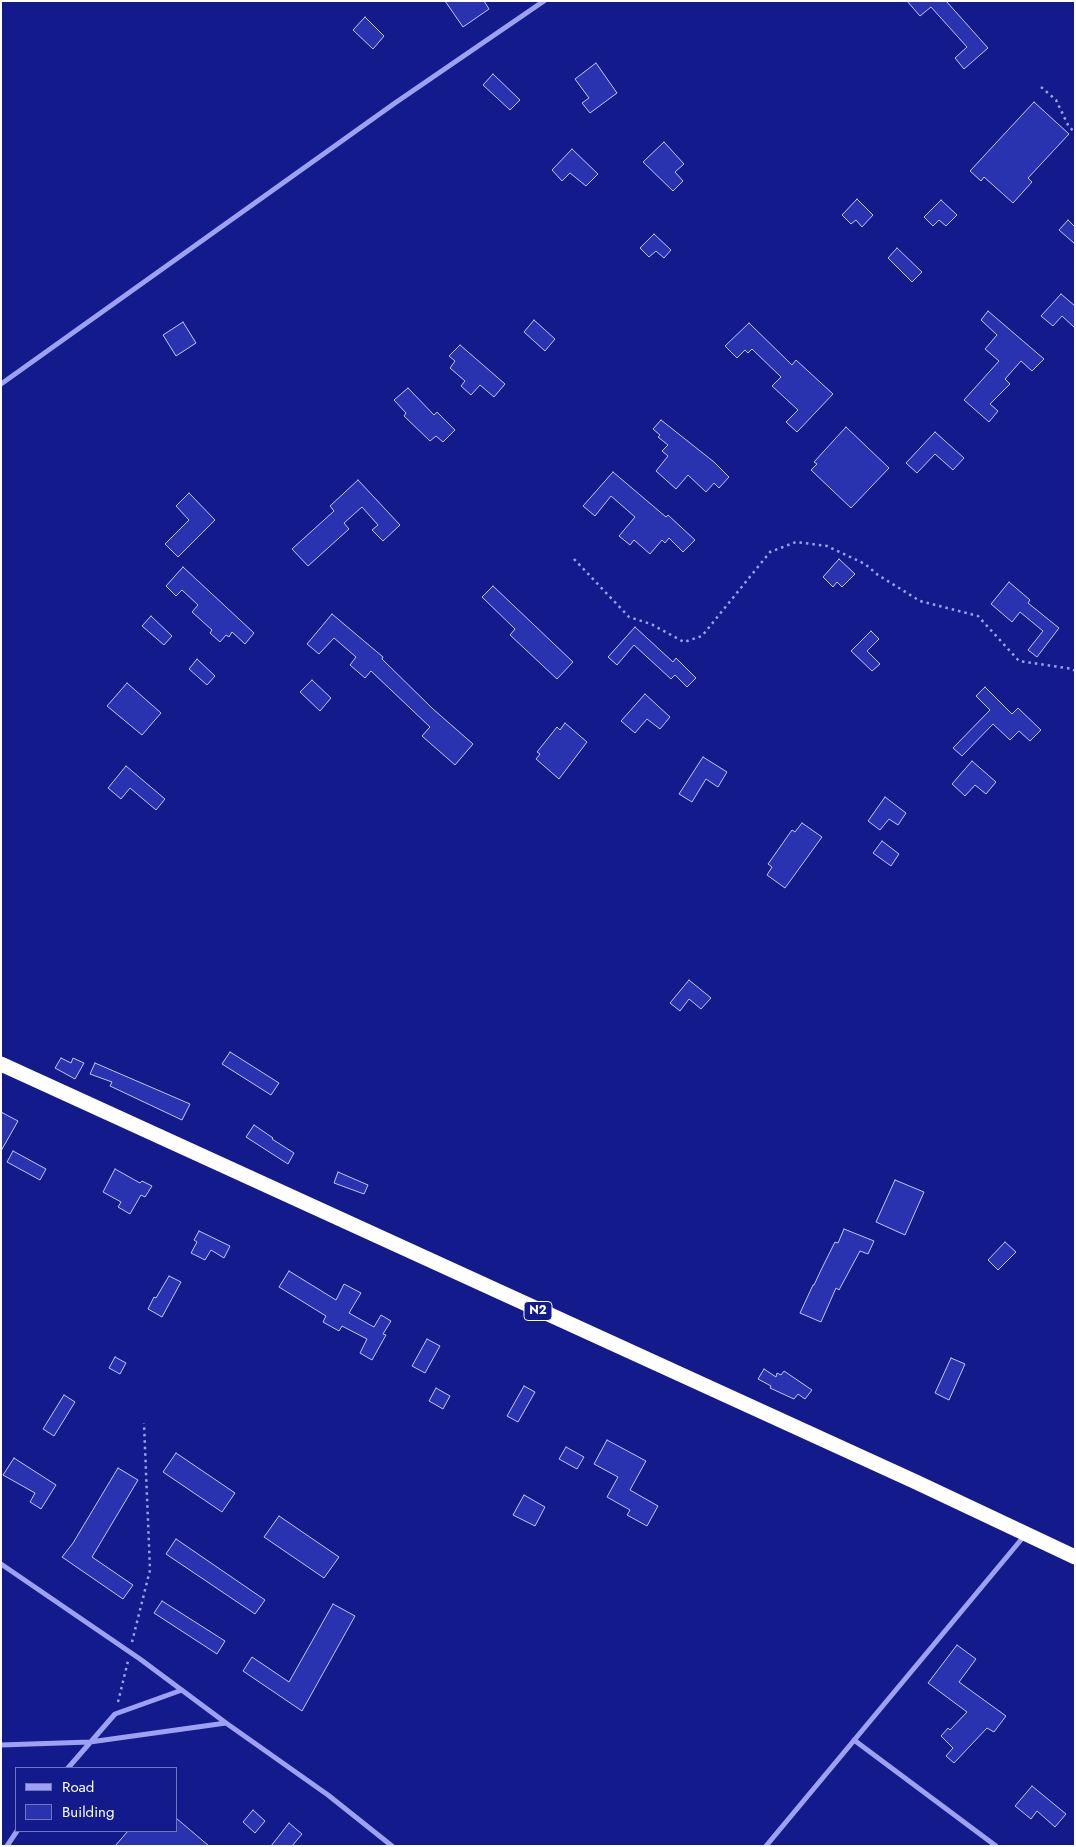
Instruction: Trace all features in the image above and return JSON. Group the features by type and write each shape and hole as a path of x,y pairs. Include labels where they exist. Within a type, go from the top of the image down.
{"highway":[{"name":"N2","path":"1,1064 1075,1557"}],"street":[{"path":"1,384 395,103 544,1"},
{"path":"766,1846 1026,1534"},
{"path":"1,1564 130,1652 328,1795 392,1846"},
{"path":"69,1767 116,1714 182,1690"},
{"path":"1,1744 90,1742 226,1723"},
{"path":"854,1740 996,1846"},
{"path":"7,1846 16,1832"}],"path":[{"path":"1041,87 1056,100 1069,127 1075,132"},
{"path":"574,559 630,617 651,624 684,642 702,636 770,552 796,542 827,546 865,564 878,575 920,602 978,616 1019,661 1073,669 1075,671"},
{"path":"116,1714 150,1570 144,1423"}],"building":[{"path":"445,1 484,1 489,9 463,27"},
{"path":"907,1 946,1 988,48 964,69 955,58 967,47 931,7 920,16"},
{"path":"365,17 384,36 373,49 353,30"},
{"path":"596,63 617,93 590,113 582,103 589,98 575,79"},
{"path":"493,74 520,100 510,110 483,85"},
{"path":"1034,102 1069,134 1028,178 1032,182 1013,203 984,177 981,181 970,171"},
{"path":"664,142 684,164 675,172 683,181 673,191 643,162"},
{"path":"572,149 598,174 586,186 570,173 562,181 552,170"},
{"path":"857,199 873,215 862,227 856,220 851,224 842,215"},
{"path":"941,200 957,215 946,226 939,220 933,226 924,217"},
{"path":"1068,220 1075,227 1075,244 1059,230"},
{"path":"654,234 671,250 664,258 656,251 649,257 640,248"},
{"path":"897,248 922,272 912,282 888,258"},
{"path":"1061,294 1075,306 1075,328 1062,316 1053,326 1041,316"},
{"path":"988,311 1044,359 1032,371 1021,361 1005,379 1010,384 990,404 998,411 989,422 964,400 999,361 985,349 997,335 981,320"},
{"path":"534,320 555,339 545,351 524,332"},
{"path":"183,322 196,343 176,356 163,335"},
{"path":"749,323 792,365 796,360 833,394 797,432 786,422 798,410 772,386 781,377 752,349 748,353 745,350 737,358 725,346"},
{"path":"460,345 505,384 494,397 480,385 471,395 461,386 465,381 450,368 455,361 449,356"},
{"path":"408,388 434,415 437,412 455,430 443,442 436,436 430,441 404,416 406,413 394,400"},
{"path":"661,420 714,462 729,477 719,488 714,483 706,492 688,475 676,489 656,471 668,456 662,451 668,445 658,437 660,435 653,429"},
{"path":"846,427 889,468 851,508 811,470 817,464 814,462"},
{"path":"935,432 964,458 953,470 935,454 917,473 906,463"},
{"path":"613,472 666,517 668,515 695,540 683,552 669,538 665,543 662,540 650,554 634,540 630,545 619,536 635,517 611,496 595,516 583,506"},
{"path":"358,480 400,525 383,541 372,530 378,525 362,507 344,523 349,529 308,566 292,549 334,511 330,506"},
{"path":"189,493 215,520 178,557 165,544 189,520 176,506"},
{"path":"839,559 855,574 842,587 837,582 833,587 823,577"},
{"path":"183,567 254,633 245,644 232,632 229,637 226,635 220,642 210,633 212,630 192,612 198,605 182,590 176,596 166,586"},
{"path":"1009,582 1030,600 1028,603 1059,628 1037,657 1028,650 1043,631 1020,612 1012,622 991,604"},
{"path":"493,586 573,662 557,679 510,635 515,629 482,597"},
{"path":"332,614 383,657 382,659 433,709 473,744 455,765 422,736 430,727 371,671 365,678 350,665 356,657 334,638 319,654 307,644"},
{"path":"151,616 172,636 164,645 142,626"},
{"path":"635,627 673,662 676,658 696,678 687,687 675,675 671,679 634,645 617,665 608,657"},
{"path":"871,631 879,639 867,651 880,664 872,671 851,651"},
{"path":"197,659 215,676 207,685 189,669"},
{"path":"312,680 331,698 320,711 300,692"},
{"path":"127,683 161,713 142,735 107,706"},
{"path":"985,687 1012,714 1018,708 1041,730 1030,741 1019,731 1010,740 993,724 962,756 953,748 990,710 976,696"},
{"path":"645,694 670,717 660,729 647,719 635,733 621,721"},
{"path":"565,723 587,742 559,779 536,759 540,754 537,752 557,727 560,730"},
{"path":"703,757 727,772 718,787 706,779 692,802 679,794"},
{"path":"972,761 996,782 986,794 975,785 965,796 952,784"},
{"path":"126,766 165,799 156,810 130,788 121,799 108,788"},
{"path":"885,797 906,813 898,825 889,819 880,830 868,821"},
{"path":"802,823 822,837 785,888 767,875 772,867 768,864 792,830 795,832"},
{"path":"882,841 899,854 891,866 873,853"},
{"path":"689,980 711,998 701,1009 689,999 680,1011 670,1003"},
{"path":"230,1052 279,1083 271,1095 222,1064"},
{"path":"61,1058 71,1063 73,1058 84,1063 75,1079 55,1068"},
{"path":"95,1063 190,1104 182,1120 110,1086 112,1082 90,1074"},
{"path":"1,1112 18,1121 1,1151"},
{"path":"254,1125 294,1153 288,1164 246,1137"},
{"path":"13,1151 46,1169 40,1180 7,1162"},
{"path":"115,1169 140,1183 142,1181 152,1186 145,1197 141,1195 130,1214 118,1207 121,1202 103,1192"},
{"path":"338,1172 368,1185 364,1194 334,1183"},
{"path":"895,1180 924,1192 905,1235 876,1222"},
{"path":"844,1229 874,1241 868,1254 860,1251 839,1290 836,1288 821,1322 800,1313 835,1242 838,1243"},
{"path":"199,1231 230,1246 224,1258 211,1250 205,1260 191,1253 197,1242 194,1240"},
{"path":"1005,1242 1016,1252 998,1270 988,1260"},
{"path":"289,1271 336,1300 344,1284 361,1293 349,1313 374,1327 381,1315 391,1321 383,1334 386,1335 372,1360 360,1353 367,1339 342,1326 339,1331 323,1322 326,1316 279,1287"},
{"path":"169,1276 181,1282 162,1317 148,1309"},
{"path":"427,1339 440,1346 425,1373 412,1366"},
{"path":"115,1357 126,1363 120,1374 109,1368"},
{"path":"951,1358 965,1364 949,1400 935,1393"},
{"path":"764,1369 776,1377 777,1373 781,1375 784,1371 812,1390 805,1399 798,1394 794,1399 770,1388 771,1386 758,1379"},
{"path":"524,1386 535,1392 518,1422 507,1416"},
{"path":"436,1388 450,1396 443,1409 429,1401"},
{"path":"64,1395 75,1402 54,1436 43,1429"},
{"path":"607,1440 646,1461 630,1490 658,1506 647,1526 627,1515 630,1510 607,1497 618,1477 594,1464"},
{"path":"566,1447 584,1457 577,1469 559,1459"},
{"path":"176,1453 235,1493 222,1512 163,1472"},
{"path":"14,1458 56,1485 41,1509 30,1502 35,1493 3,1475"},
{"path":"118,1468 138,1480 92,1557 133,1585 123,1599 62,1557 73,1543"},
{"path":"524,1495 545,1507 535,1526 513,1515"},
{"path":"279,1516 339,1557 324,1578 264,1537"},
{"path":"176,1539 265,1600 255,1614 166,1554"},
{"path":"162,1601 225,1641 217,1654 154,1613"},
{"path":"333,1604 355,1616 302,1711 243,1671 252,1657 289,1682"},
{"path":"957,1645 976,1659 959,1682 1006,1716 994,1732 987,1728 954,1763 946,1756 953,1748 941,1736 948,1728 950,1730 967,1712 928,1683"},
{"path":"1032,1786 1066,1814 1055,1827 1037,1811 1031,1819 1015,1806"},
{"path":"253,1810 265,1821 255,1833 243,1822"},
{"path":"178,1820 209,1846 115,1846 127,1832 178,1832"},
{"path":"289,1823 302,1834 292,1846 271,1846"}]}
